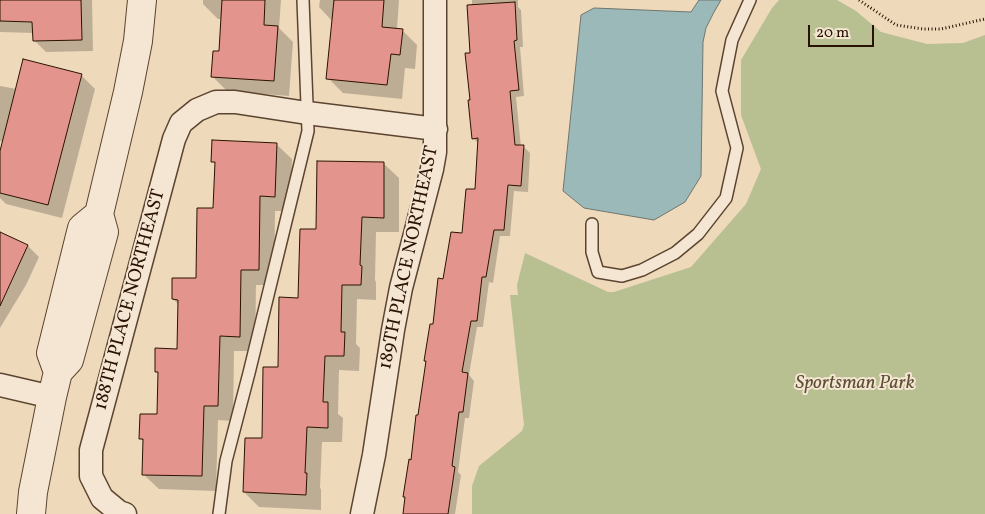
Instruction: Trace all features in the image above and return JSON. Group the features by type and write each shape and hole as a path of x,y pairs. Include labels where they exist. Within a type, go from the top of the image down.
{"street":[{"path":"31,514 33,492 55,385 69,360 104,232 98,214 128,92 138,41 142,0"},
{"name":"189TH PLACE NORTHEAST","path":"362,514 374,455 401,288 435,152 435,0"},
{"name":"188TH PLACE NORTHEAST","path":"125,514 119,512 102,498 91,476 91,450 174,139 181,123 197,110 216,102 235,102 307,113"},
{"path":"307,113 436,129"},
{"path":"0,385 55,385"}],"lane":[{"path":"219,514 226,461 308,130 302,0"},
{"path":"592,224 592,252 598,272 622,276 642,270 675,253 698,234 726,198 737,148 722,91 732,40 750,0"}],"path":[{"path":"859,0 896,26 922,30 941,29 985,19"}],"green space":[{"name":"Sportsman Park","path":"779,0 837,0 856,11 881,32 927,44 963,43 985,35 985,514 472,514 472,486 479,466 522,431 524,425 510,295 518,295 517,285 525,253 608,292 614,292 691,267 746,204 761,169 741,115 741,60 772,8"}],"water":[{"path":"699,0 721,0 706,28 703,42 701,176 685,202 654,220 584,208 563,191 581,15 594,8 691,12"}],"building":[{"path":"0,0 81,0 82,40 33,41 32,22 0,21"},
{"path":"222,0 265,0 264,25 278,26 274,81 211,77 213,51 219,51"},
{"path":"334,0 384,0 382,27 403,29 400,55 391,54 387,85 326,79"},
{"path":"515,2 517,40 514,41 519,90 510,91 515,145 524,145 521,186 508,185 504,230 494,230 486,277 482,277 477,321 471,321 462,372 468,373 463,412 459,412 452,466 455,467 448,514 403,514 405,497 403,497 409,459 411,460 430,324 433,324 438,278 443,279 451,232 462,233 466,189 475,189 478,138 472,139 468,100 470,100 465,53 470,53 467,5"},
{"path":"23,59 82,74 48,205 0,193 0,151"},
{"path":"212,140 277,143 275,197 260,196 259,270 241,270 240,337 220,336 218,406 204,406 202,476 142,475 143,439 139,439 140,414 157,414 158,372 155,372 155,348 177,349 178,300 172,299 172,278 196,278 197,208 213,208 215,162 211,162"},
{"path":"317,161 384,162 384,218 362,217 361,285 342,285 341,332 345,332 344,356 325,356 323,402 328,402 328,428 307,427 306,495 243,492 245,438 262,438 263,367 278,367 279,297 298,298 300,229 316,229"},
{"path":"0,232 28,245 0,306"}]}
